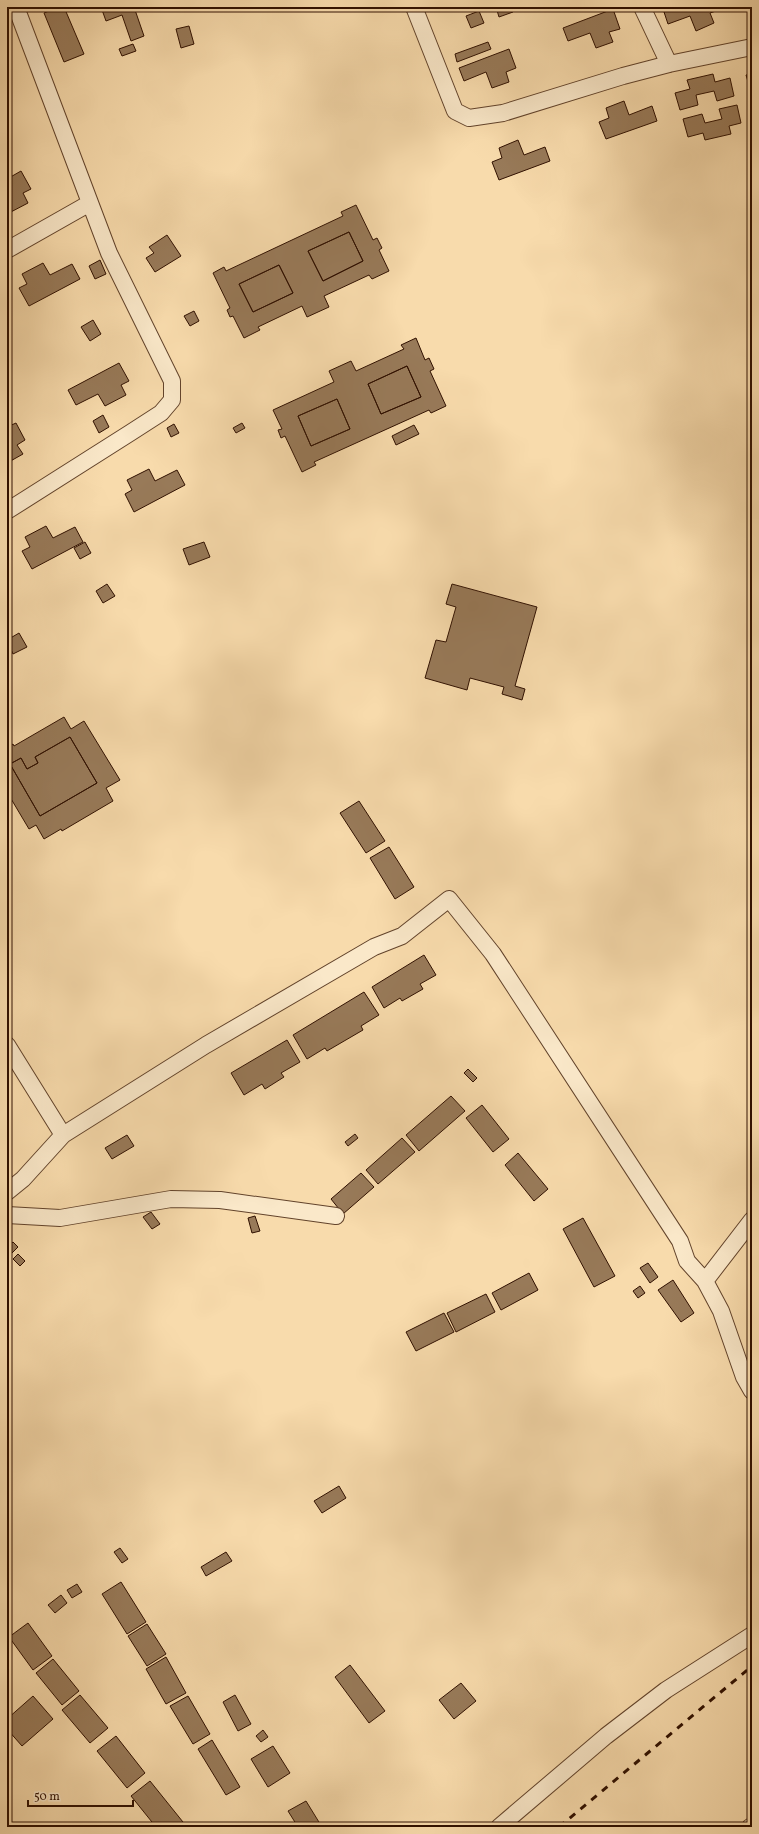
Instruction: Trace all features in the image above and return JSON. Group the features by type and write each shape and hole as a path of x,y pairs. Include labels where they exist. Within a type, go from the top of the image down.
{"street":[{"path":"7,511 130,434 161,413 172,400 172,381 109,253 16,7"},
{"path":"414,7 456,111 469,118 503,113 623,76 669,64 752,47"},
{"path":"642,7 669,64"},
{"path":"7,250 90,203"},
{"path":"7,1192 23,1179 63,1135 206,1045 374,947 402,936 448,899 493,954 680,1241 687,1261 705,1281 721,1311 744,1376 752,1391"},
{"path":"7,1045 63,1135"},
{"path":"7,1215 60,1218 171,1199 220,1200 336,1216"},
{"path":"705,1281 752,1220"},
{"path":"499,1827 606,1736 666,1690 752,1635"}],"building":[{"path":"59,7 64,7 84,54 64,62 44,13"},
{"path":"101,7 134,7 144,36 131,41 122,15 106,21"},
{"path":"496,7 511,7 513,12 499,17"},
{"path":"676,7 721,7 722,9 710,13 714,23 696,31 690,16 668,24 664,12"},
{"path":"613,9 620,29 609,32 613,42 596,48 590,33 568,41 563,28"},
{"path":"479,11 484,23 471,28 466,16"},
{"path":"189,26 194,44 181,48 176,29"},
{"path":"488,42 491,49 457,62 455,54"},
{"path":"133,44 136,51 122,56 119,49"},
{"path":"509,49 516,68 506,72 509,82 492,88 486,72 464,81 459,68"},
{"path":"713,74 715,82 730,78 734,96 717,101 714,91 696,95 698,105 680,110 675,93 690,89 687,80"},
{"path":"752,74 752,91 751,92 746,75"},
{"path":"624,101 629,115 652,106 657,121 606,139 599,122 609,118 606,108"},
{"path":"737,105 741,123 729,126 731,134 705,140 703,133 688,137 683,119 702,114 705,123 722,119 719,109"},
{"path":"518,140 524,155 545,147 550,161 499,180 492,162 502,158 499,148"},
{"path":"21,171 31,189 23,193 28,203 7,214 7,179"},
{"path":"356,205 373,240 377,238 382,248 379,250 389,271 372,279 369,275 324,296 329,307 307,317 302,306 258,327 260,330 244,338 233,316 230,317 227,310 230,308 213,273 224,267 226,271 343,216 341,212","holes":["349,232 363,261 323,281 308,251","279,265 293,293 253,312 239,284"]},
{"path":"349,232 363,261 323,281 308,251"},
{"path":"167,235 181,256 155,272 146,258 154,253 149,247"},
{"path":"100,260 106,274 95,279 89,266"},
{"path":"43,263 50,275 72,264 80,279 29,306 19,288 27,284 22,274"},
{"path":"279,265 293,293 253,312 239,284"},
{"path":"194,311 199,321 190,326 184,316"},
{"path":"93,320 101,334 90,341 81,327"},
{"path":"416,338 425,360 429,358 434,369 430,371 446,406 431,413 429,410 314,462 316,465 302,472 285,436 281,438 278,430 282,429 273,410 334,382 329,371 351,361 356,371 404,349 401,345","holes":["407,366 421,397 381,414 368,384","337,399 350,429 311,446 298,416"]},
{"path":"119,363 129,381 121,385 126,395 105,406 98,394 76,405 68,390"},
{"path":"407,366 421,397 381,414 368,384"},
{"path":"337,399 350,429 311,446 298,416"},
{"path":"103,415 109,427 99,433 93,421"},
{"path":"16,423 25,440 17,445 23,454 7,463 7,427"},
{"path":"242,423 245,428 236,433 233,428"},
{"path":"174,424 179,433 171,437 167,428"},
{"path":"414,425 419,434 396,445 392,436"},
{"path":"149,469 155,481 177,470 185,485 134,512 125,494 132,490 127,480"},
{"path":"46,526 53,538 75,527 83,542 32,569 22,551 30,547 25,537"},
{"path":"85,542 91,553 80,559 74,548"},
{"path":"204,542 210,557 189,565 183,549"},
{"path":"107,584 115,596 103,603 96,591"},
{"path":"452,584 537,607 515,686 525,689 522,700 502,694 504,687 470,678 467,690 425,678 436,640 446,642 456,607 446,604"},
{"path":"19,633 27,647 13,654 7,640"},
{"path":"64,717 71,729 84,721 120,780 106,788 113,801 62,831 61,829 44,839 36,825 29,829 7,792 7,748 13,744 14,746","holes":["70,737 97,783 40,816 10,764 21,758 27,769 38,763 35,757"]},
{"path":"70,737 97,783 40,816 10,764 21,758 27,769 38,763 35,757"},
{"path":"359,801 385,841 366,853 340,813"},
{"path":"389,847 414,887 395,899 370,858"},
{"path":"424,955 436,975 420,984 423,989 402,1001 400,998 384,1008 372,987"},
{"path":"364,992 379,1015 361,1026 363,1030 327,1051 325,1048 307,1059 293,1035"},
{"path":"287,1040 300,1062 281,1073 284,1077 265,1089 262,1084 244,1095 231,1073"},
{"path":"468,1069 477,1078 473,1082 464,1073"},
{"path":"451,1096 465,1111 419,1151 406,1135"},
{"path":"482,1105 509,1139 493,1152 466,1118"},
{"path":"355,1134 358,1138 348,1146 345,1142"},
{"path":"127,1135 134,1146 112,1159 105,1148"},
{"path":"402,1138 415,1152 378,1184 366,1170"},
{"path":"518,1153 548,1189 534,1201 505,1165"},
{"path":"361,1173 374,1187 343,1214 331,1199"},
{"path":"151,1212 160,1224 152,1229 143,1217"},
{"path":"255,1216 260,1231 252,1233 248,1218"},
{"path":"583,1218 615,1276 594,1287 563,1229"},
{"path":"13,1242 18,1247 7,1258 7,1247"},
{"path":"18,1254 25,1261 20,1266 13,1259"},
{"path":"648,1263 658,1277 650,1283 640,1268"},
{"path":"529,1273 538,1290 501,1310 492,1293"},
{"path":"673,1280 694,1313 681,1322 658,1290"},
{"path":"640,1286 645,1293 638,1298 633,1291"},
{"path":"486,1294 495,1312 456,1332 447,1313"},
{"path":"444,1313 454,1332 416,1351 406,1332"},
{"path":"339,1486 346,1498 322,1513 314,1501"},
{"path":"120,1548 128,1559 122,1563 114,1552"},
{"path":"226,1552 232,1561 206,1576 201,1567"},
{"path":"121,1582 146,1622 127,1634 102,1594"},
{"path":"77,1584 82,1592 72,1598 67,1590"},
{"path":"61,1595 67,1603 55,1613 48,1605"},
{"path":"28,1623 52,1656 33,1670 9,1637"},
{"path":"147,1624 166,1654 147,1666 128,1636"},
{"path":"166,1657 186,1693 166,1704 146,1669"},
{"path":"53,1659 79,1691 62,1705 36,1673"},
{"path":"350,1665 385,1711 369,1723 335,1677"},
{"path":"461,1683 476,1701 454,1719 439,1700"},
{"path":"80,1695 108,1728 90,1743 62,1710"},
{"path":"235,1695 251,1724 238,1731 223,1702"},
{"path":"33,1696 53,1719 22,1746 7,1729 7,1719"},
{"path":"188,1696 210,1734 193,1744 170,1706"},
{"path":"263,1730 268,1737 261,1742 256,1736"},
{"path":"116,1736 145,1773 127,1788 97,1751"},
{"path":"212,1740 240,1787 226,1795 198,1749"},
{"path":"273,1746 290,1773 268,1787 251,1759"},
{"path":"150,1781 187,1827 156,1827 131,1796"},
{"path":"306,1801 322,1827 298,1827 288,1811"}],"railway":[{"path":"559,1827 752,1666"}]}
